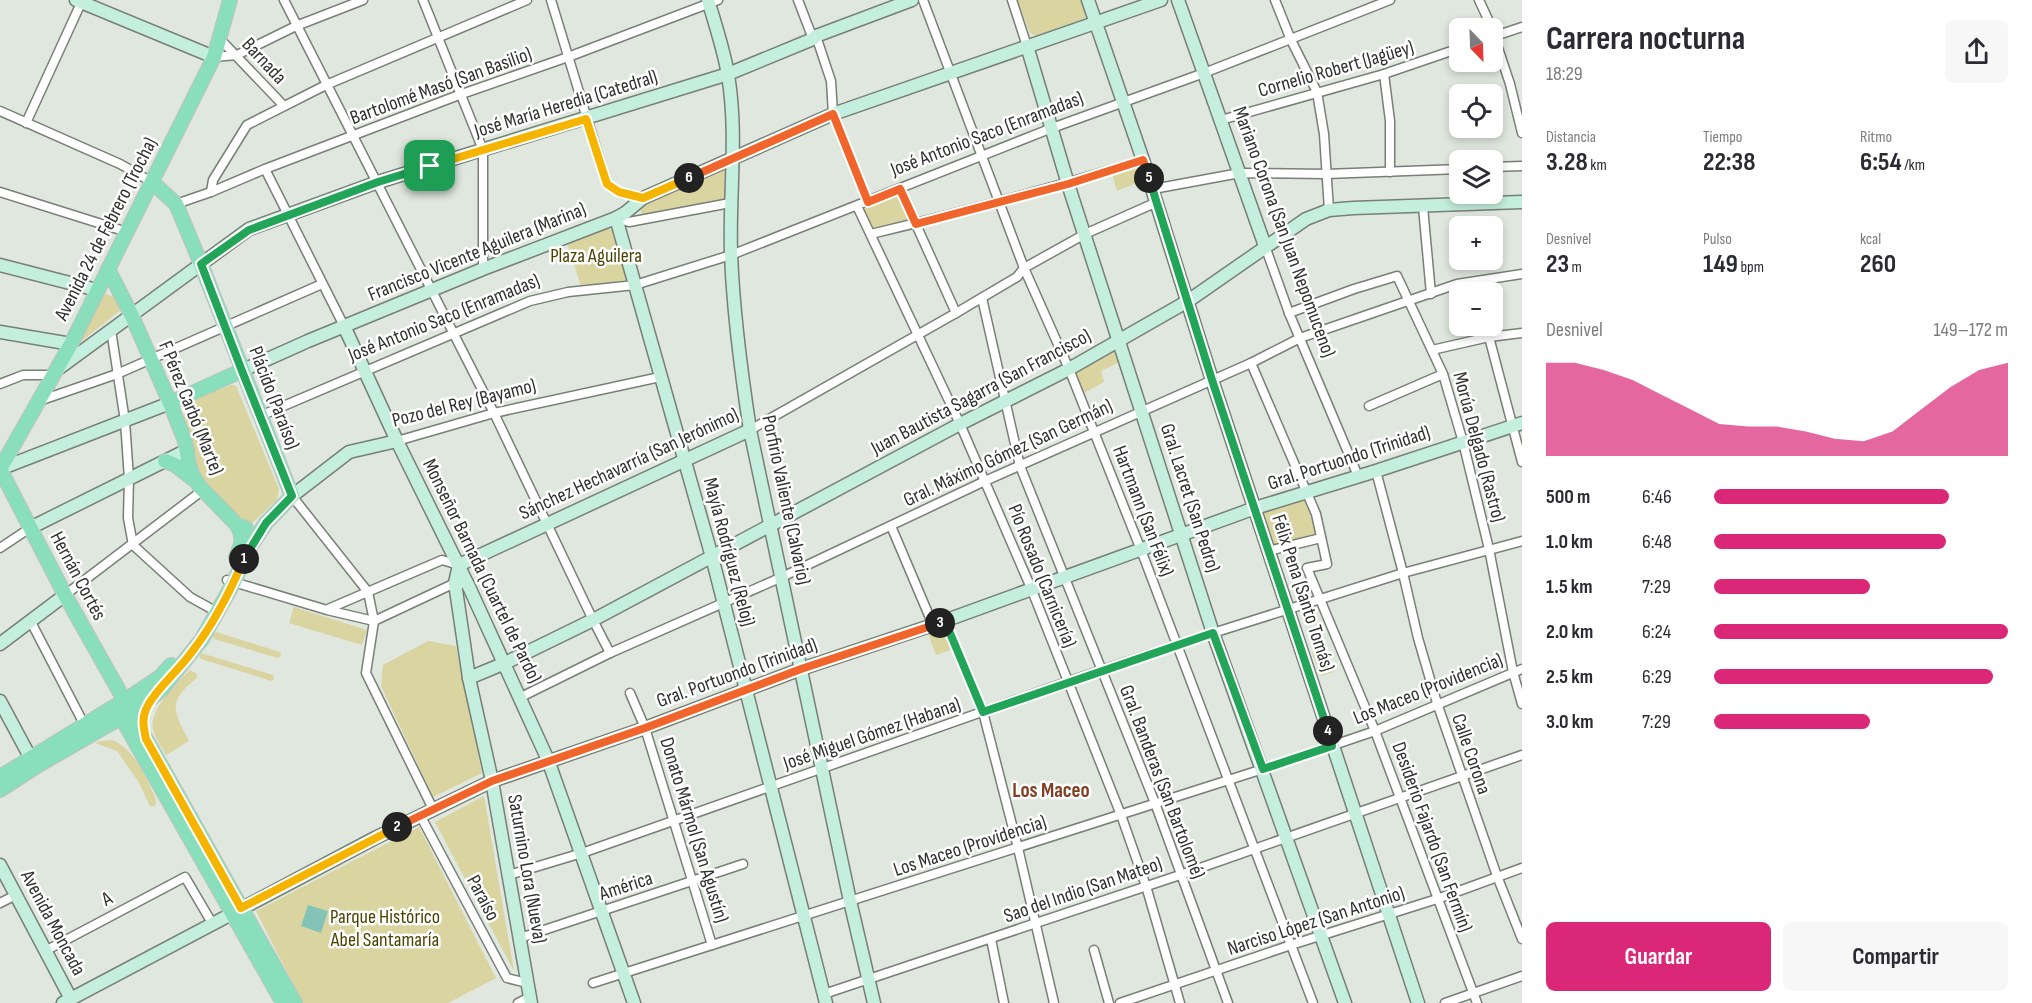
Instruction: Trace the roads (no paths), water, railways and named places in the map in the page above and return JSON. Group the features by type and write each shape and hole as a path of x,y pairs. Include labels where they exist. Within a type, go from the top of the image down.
{"main road":[{"name":"Avenida 24 de Febrero (Trocha)","path":"0,469 55,373 214,57 230,0"},
{"name":"Plácido (Paraíso)","path":"152,182 176,204 292,496"},
{"name":"F Pérez Carbó (Marte)","path":"108,269 132,316 170,403 187,450 190,469 200,487 237,525"},
{"path":"97,290 112,290 123,297"},
{"path":"170,403 242,371"},
{"path":"165,461 180,469 200,487"},
{"name":"Hernán Cortés","path":"0,469 143,744 237,910"},
{"path":"125,710 160,677 192,640 213,611 266,523 292,496"},
{"path":"237,525 253,529 266,523"},
{"path":"230,581 243,542 242,533 237,525"},
{"path":"0,790 90,729 124,735 143,744 142,725 145,711 153,697 202,639 213,611"},
{"path":"0,777 30,757 153,697"},
{"path":"237,910 283,1003"},
{"path":"237,910 295,1003"}],"street":[{"path":"284,0 494,414 610,653"},
{"path":"26,123 78,1 214,57 237,55 296,26 363,0"},
{"path":"423,0 459,95 483,150 483,269"},
{"path":"211,192 213,180 247,125 326,85 527,0"},
{"path":"551,0 607,184 619,192 643,198"},
{"path":"798,0 831,81 833,114 868,202"},
{"name":"José María Heredia (Catedral)","path":"55,373 249,230 378,182 728,74 912,0"},
{"name":"Hartmann (San Félix)","path":"923,0 1024,268 1069,369 1178,645 1313,1003"},
{"name":"Gral. Lacret (San Pedro)","path":"1012,0 1068,184 1213,633 1345,1003"},
{"name":"Félix Pena (Santo Tomás)","path":"1089,0 1153,189 1212,380 1418,1003"},
{"name":"Francisco Vicente Aguilera (Marina)","path":"242,371 483,269 616,218 643,198 833,114 1161,0"},
{"name":"Mariano Corona (San Juan Nepomuceno)","path":"1178,0 1289,313 1358,476"},
{"path":"1275,0 1291,40 1317,92 1324,134 1329,210"},
{"name":"José Antonio Saco (Enramadas)","path":"260,416 365,369 530,301 568,292 635,285 731,255 1052,128 1204,73 1390,0"},
{"path":"1479,0 1487,18"},
{"name":"Bartolomé Masó (San Basilio)","path":"176,204 711,1"},
{"name":"Porfirio Valiente (Calvario)","path":"711,1 728,74 734,159 730,203 731,255 741,371 750,430 849,902 874,1003"},
{"path":"1503,31 1522,27"},
{"name":"Barnada","path":"220,39 284,106"},
{"name":"Cornelio Robert (Jagüey)","path":"1221,120 1384,74 1449,52"},
{"path":"1503,63 1522,133"},
{"path":"1384,74 1390,121 1390,172"},
{"path":"0,111 120,164 152,182"},
{"path":"871,234 999,203 1143,160"},
{"path":"1503,167 1522,166"},
{"name":"Monseñor Barnada (Cuartel de Pardo)","path":"265,169 365,369 397,441 459,565 521,698 548,760 634,1003"},
{"path":"1153,189 1240,173 1326,174 1449,169"},
{"path":"900,189 956,313"},
{"path":"0,192 126,232"},
{"name":"Sánchez Hechavarría (San Jerónimo)","path":"327,610 442,560 459,565 750,430 982,298 1017,277 1024,268 1085,234 1157,202"},
{"name":"Juan Bautista Sagarra (San Francisco)","path":"469,678 593,620 960,424 1069,369 1188,301 1306,219 1329,210 1522,202"},
{"path":"616,218 629,222 730,203"},
{"name":"Pío Rosado (Carnicería)","path":"857,206 960,424 1031,588 1121,815 1146,886 1180,1003"},
{"path":"1423,207 1431,294"},
{"name":"Mayía Rodríguez (Reloj)","path":"616,218 712,557 825,999"},
{"path":"0,265 97,290"},
{"name":"Gral. Máximo Gómez (San Germán)","path":"521,698 610,653 782,577 1094,431 1251,363 1300,338 1469,281 1522,274"},
{"name":"Morúa Delgado (Rastro)","path":"1289,313 1397,276 1443,374 1463,442 1518,670 1522,704"},
{"path":"39,401 117,374 322,284"},
{"name":"Gral. Banderas (San Bartolomé)","path":"982,298 1020,466 1155,803 1228,1003"},
{"path":"111,330 125,421 129,479 128,518 133,545 190,597 213,611"},
{"path":"0,332 70,344"},
{"path":"1432,350 1489,337 1522,333"},
{"path":"1489,337 1517,424 1522,462"},
{"name":"Desiderio Fajardo (San Fermín)","path":"1251,363 1316,514 1327,564 1307,568 1375,731 1477,1003"},
{"path":"0,384 23,375 55,373"},
{"path":"1369,406 1443,374"},
{"name":"Pozo del Rey (Bayamo)","path":"292,496 349,452 494,414 660,377"},
{"path":"0,469 170,403"},
{"name":"Gral. Portuondo (Trinidad)","path":"67,1001 420,815 492,781 645,728 801,669 939,623 1255,508 1517,424"},
{"path":"0,548 30,528 187,450"},
{"name":"Calle Corona","path":"1376,471 1418,638 1437,703 1497,876 1522,939"},
{"path":"0,644 133,545 200,487"},
{"name":"Plácido (Paraíso)","path":"292,496 368,592 374,621"},
{"path":"891,526 983,712 1054,1003"},
{"path":"1268,551 1321,538"},
{"name":"José Miguel Gómez (Habana)","path":"509,875 582,853 1067,682 1288,608 1403,573 1522,541"},
{"name":"Saturnino Lora (Nueva)","path":"459,565 455,584 469,678 492,781 530,1000"},
{"path":"230,581 327,610 374,621 455,584 470,589"},
{"path":"374,621 366,674 433,809"},
{"path":"31,622 90,729"},
{"name":"Los Maceo (Providencia)","path":"593,983 1229,781 1375,731 1518,670"},
{"name":"Donato Mármol (San Agustín)","path":"630,693 645,728 712,945"},
{"path":"0,701 30,757"},
{"name":"Sao del Indio (San Mateo)","path":"825,999 868,980 1180,875 1522,755"},
{"name":"Paraíso","path":"420,815 507,978 528,983"},
{"name":"América","path":"520,938 743,864"},
{"name":"Avenida Moncada","path":"0,865 45,951 67,1001"},
{"name":"Narciso López (San Antonio)","path":"1120,1003 1291,945 1437,899 1522,868"},
{"name":"A","path":"45,951 185,877 212,923"},
{"path":"0,903 16,895"},
{"path":"991,939 1004,1003"},
{"path":"1094,950 1110,1003"},
{"path":"1445,1003 1522,976"},
{"path":"518,1003 530,1000"}],"water":[{"path":"308,905 328,911 321,933 301,926"}],"district":[{"name":"Los Maceo","path":"1051,790"}],"park label":[{"name":"Plaza Aguilera","path":"596,256"},
{"name":"Parque Histórico Abel Santamaría","path":"385,928"}]}
